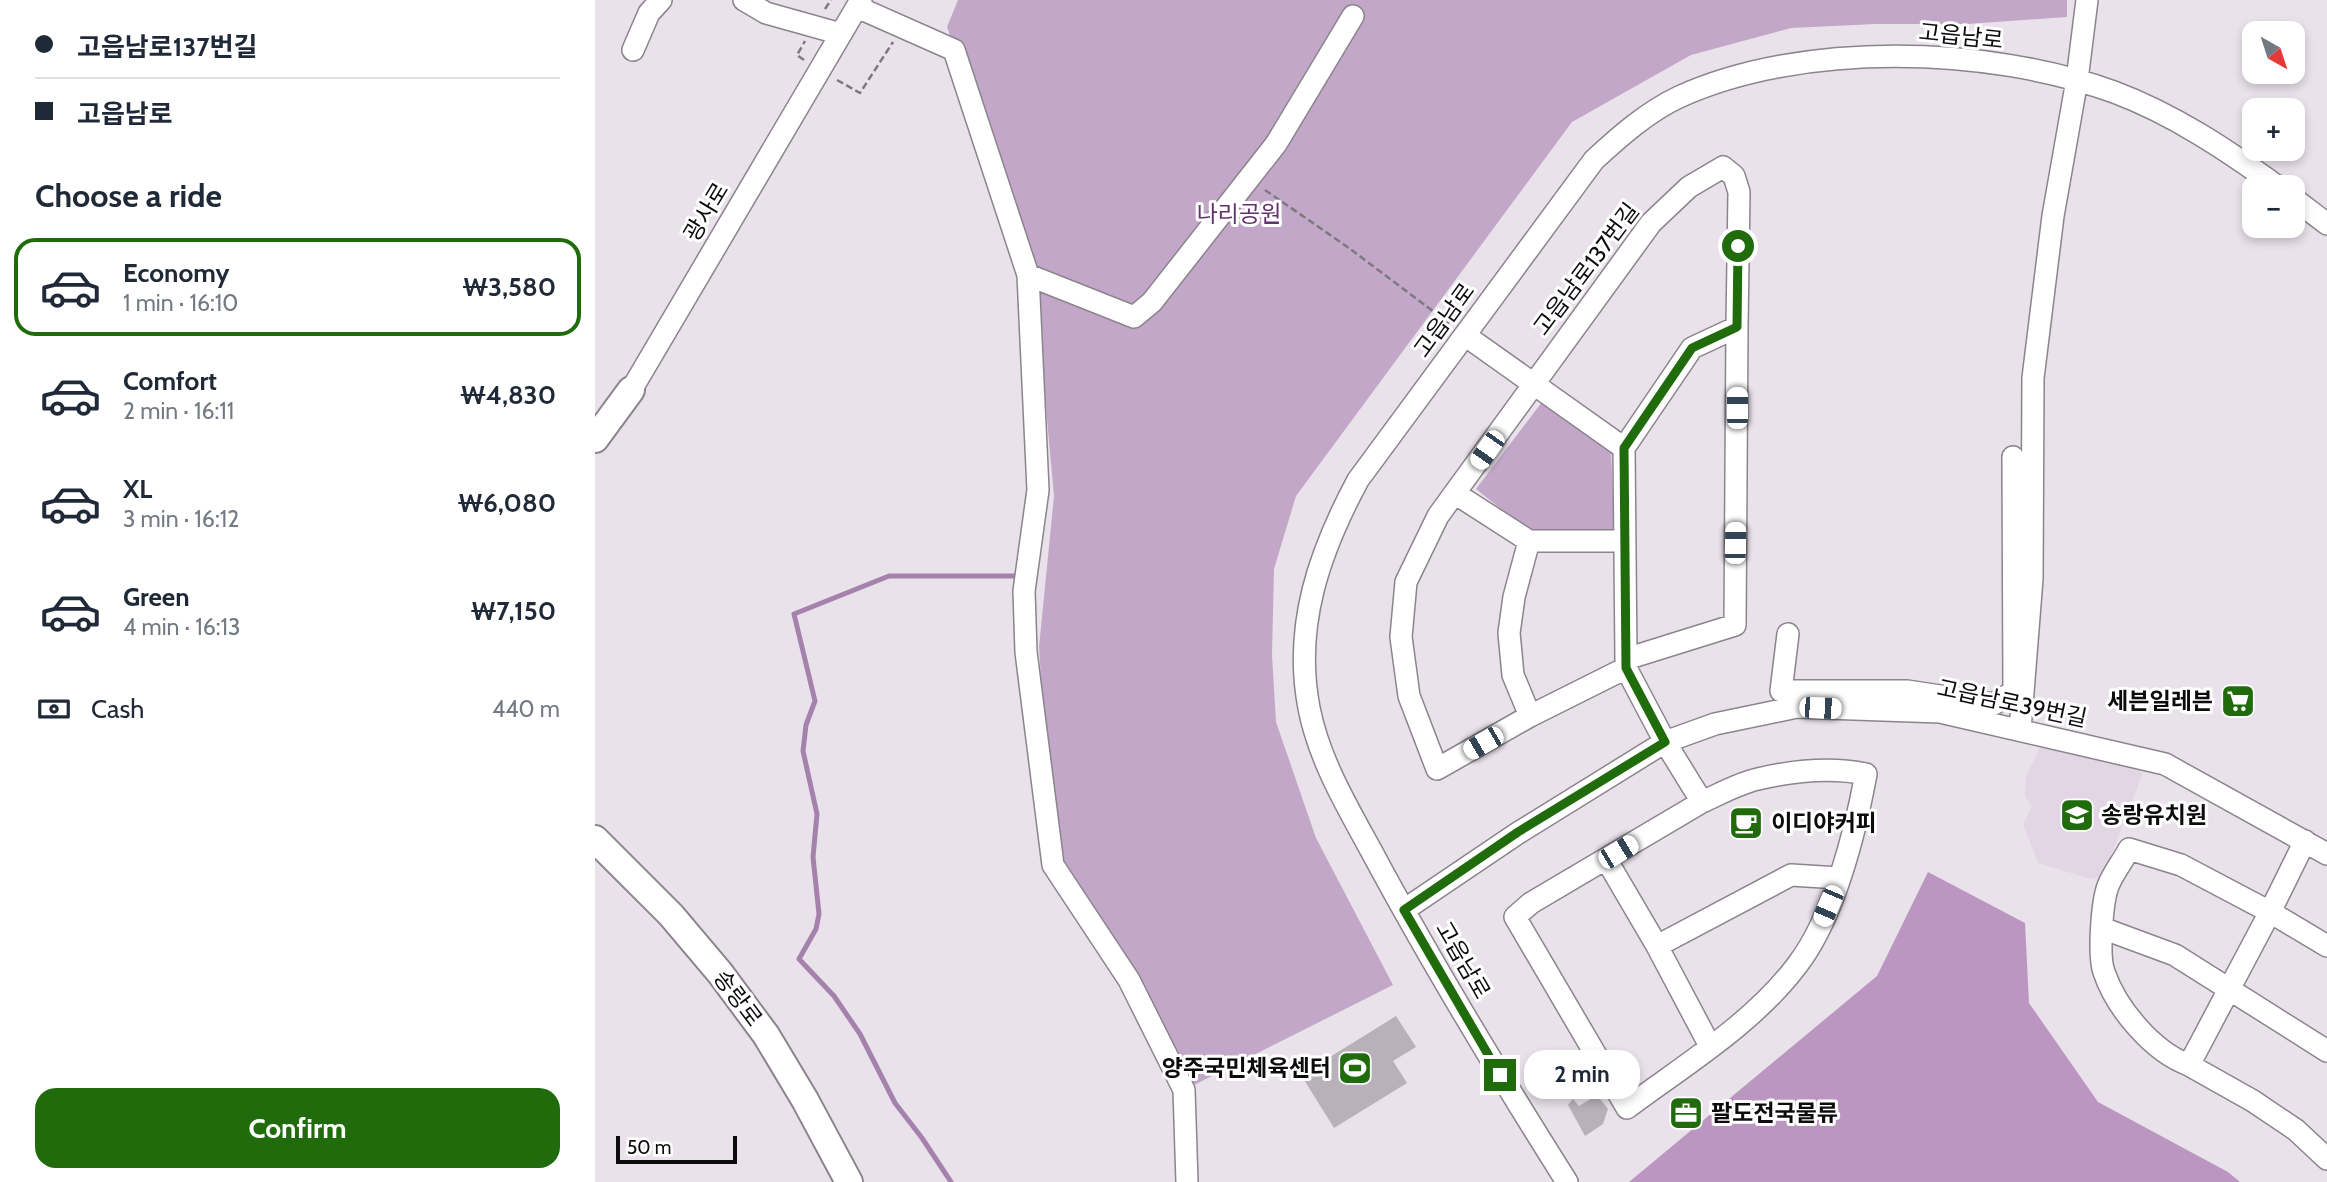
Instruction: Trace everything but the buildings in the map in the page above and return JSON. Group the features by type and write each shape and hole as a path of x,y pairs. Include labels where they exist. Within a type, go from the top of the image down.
{"main road":[{"path":"595,439 631,390"},
{"name":"송랑로","path":"595,839 605,853 671,915 720,972 766,1035 849,1182"}],"street":[{"path":"633,50 649,13 661,0"},
{"path":"744,0 766,13 841,34"},
{"path":"2020,730 2032,579 2033,378 2053,216 2077,80 2087,0"},
{"path":"859,4 954,50 1028,275 1038,491 1024,592 1026,652 1053,865 1129,979 1184,1090 1187,1182"},
{"name":"광사로","path":"595,451 859,4"},
{"path":"1028,275 1135,317 1152,302 1276,144 1353,16"},
{"name":"고읍남로","path":"1567,1182 1486,1054 1404,910 1330,773 1309,708 1305,658 1308,605 1321,559 1339,515 1358,480 1594,160 1634,126 1677,98 1735,77 1780,66 1902,56 1978,61 2077,80 2116,93 2179,122 2260,175"},
{"name":"고읍남로137번길","path":"1723,167 1734,176 1739,192 1735,625 1626,664 1437,769 1409,696 1401,637 1406,582 1438,516 1534,384 1651,223 1689,187 1723,167"},
{"path":"2305,207 2327,224"},
{"path":"1702,802 1665,742 1626,664 1624,448 1692,348 1737,327"},
{"path":"1465,336 1624,448"},
{"path":"1788,634 1781,691 1907,691 1994,704 2014,691 2013,457"},
{"path":"1455,494 1529,541 1625,541"},
{"path":"1529,541 1514,597 1509,633 1513,675 1529,716"},
{"name":"고읍남로39번길","path":"1404,910 1518,832 1665,742 1714,724 1797,707 1940,712 2165,764 2327,854"},
{"path":"1845,770 1866,774 1859,814 1839,878 1820,926 1799,962 1759,1005 1710,1046 1627,1108 1515,917 1531,903 1606,859 1702,802 1756,779 1806,771 1845,770"},
{"path":"2189,1065 2305,841"},
{"path":"2327,946 2181,865 2129,849 2108,888 2102,928 2103,971 2122,1007 2148,1040 2177,1061 2253,1101 2295,1130 2327,1159"},
{"path":"1606,859 1657,946 1710,1046"},
{"path":"1657,946 1791,875 1839,878"},
{"path":"2102,928 2175,955 2327,1051"}],"path":[{"path":"1248,178 1349,248 1465,336"}],"shaded area":[{"name":"송랑유치원","path":"2040,747 2135,768 2143,773 2103,876 2091,879 2038,863 2023,824 2032,806 2025,797 2026,777"},
{"path":"1928,872 2025,923 2029,1003 2098,1102 2228,1172 2240,1182 1629,1182 1877,976"}],"green space":[{"name":"나리공원","path":"958,0 2067,0 2067,17 1967,24 1791,28 1691,55 1572,122 1296,496 1274,569 1272,655 1276,722 1316,838 1393,985 1184,1090 1053,865 1039,647 1054,496 1033,266 947,27"},
{"path":"1545,398 1611,450 1614,529 1531,533 1476,489"}],"waterway":[{"path":"951,1182 895,1103 860,1034 834,996 799,959 816,929 819,914 813,857 817,814 803,751 806,725 815,701 794,614 889,576 1015,576"}],"place":[{"name":"세븐일레븐","path":"2238,701"},
{"name":"송랑유치원","path":"2077,815"},
{"name":"이디야커피","path":"1746,823"},
{"name":"양주국민체육센터","path":"1355,1068"},
{"name":"팔도전국물류","path":"1686,1113"}],"route":[{"path":"1500,1075 1404,910 1518,832 1665,742 1626,668 1624,448 1692,348 1737,327 1738,246"}]}
